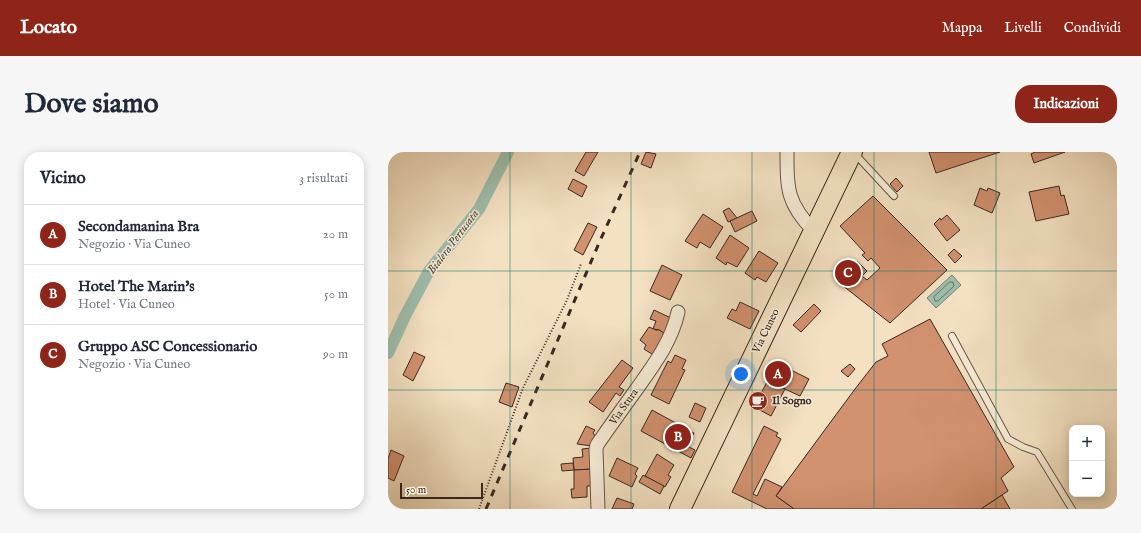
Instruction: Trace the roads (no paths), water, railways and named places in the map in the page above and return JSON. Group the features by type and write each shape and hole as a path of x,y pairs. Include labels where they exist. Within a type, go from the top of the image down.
{"main road":[{"name":"Via Cuneo","path":"680,509 853,152"}],"street":[{"path":"787,152 787,181 792,203 802,220 814,231"},
{"name":"Via Stura","path":"598,509 597,445 651,369 676,323 678,312"}],"lane":[{"path":"853,152 894,196"},
{"path":"952,336 1008,439 1037,452 1072,509"}],"water":[{"path":"952,275 961,285 936,308 927,298"}],"waterway":[{"name":"Bialera Pertusata","path":"388,353 405,316 429,271 479,209 508,152"}],"railway":[{"path":"486,509 599,243 640,152"}],"place":[{"name":"Gruppo ASC Concessionario","path":"848,273"},
{"name":"Secondamanina Bra","path":"778,374"},
{"name":"Il Sogno","path":"758,401"},
{"name":"Hotel The Marin's","path":"678,437"}]}
